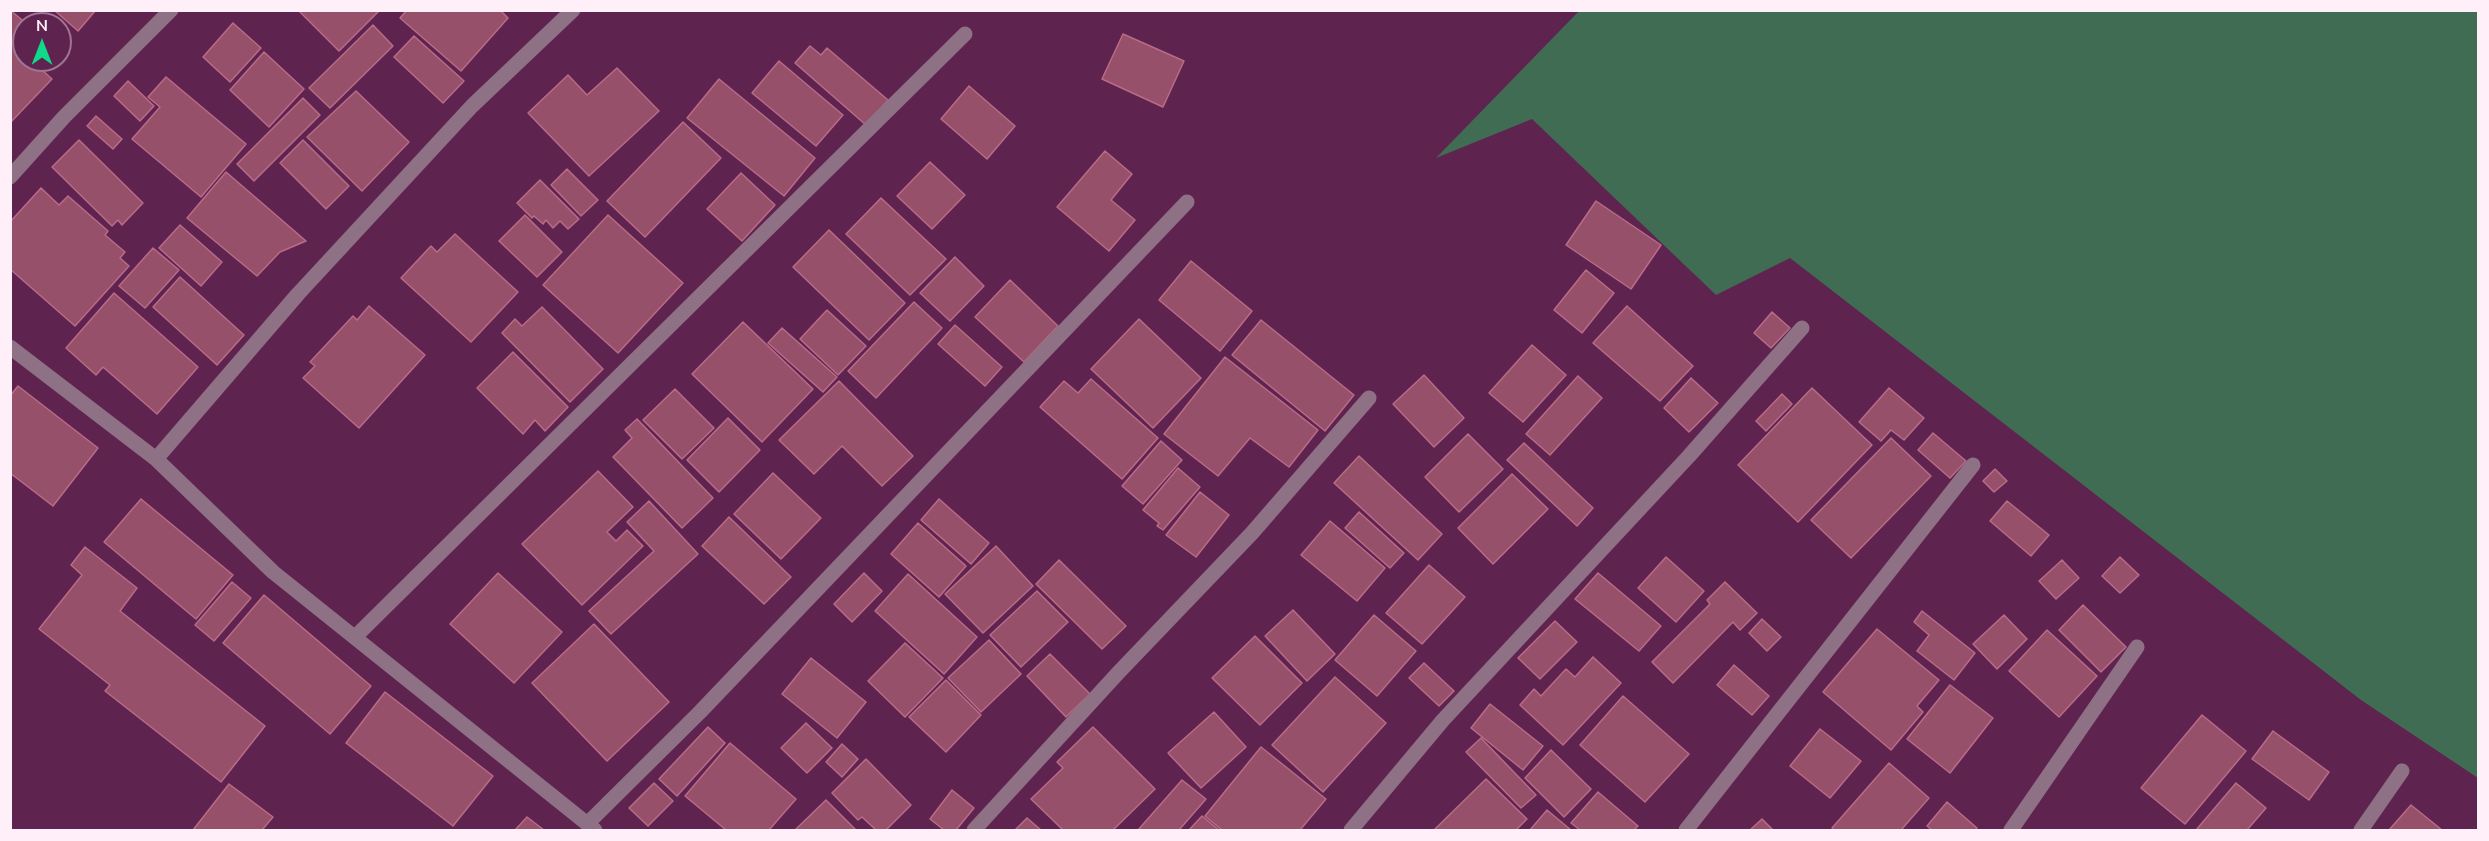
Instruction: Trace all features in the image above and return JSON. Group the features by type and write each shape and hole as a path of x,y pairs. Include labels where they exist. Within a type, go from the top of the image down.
{"street":[{"path":"10,177 64,117 171,10"},
{"path":"156,459 298,294 472,106 573,10"},
{"path":"355,637 965,34"},
{"path":"10,347 156,459 273,572 591,827 1187,202"},
{"path":"1351,831 1443,720 1689,456 1802,328"},
{"path":"974,831 1118,673 1252,533 1369,398"},
{"path":"1686,831 1972,465"},
{"path":"2011,831 2137,646"},
{"path":"2361,831 2402,771"}],"green space":[{"path":"1579,11 2478,11 2478,778 2361,700 1790,258 1716,295 1532,119 1436,158"}],"building":[{"path":"10,10 12,12 12,72 44,72 52,79 10,123"},
{"path":"54,10 96,10 78,31 72,26 72,12"},
{"path":"298,10 380,10 339,51"},
{"path":"407,10 500,10 508,18 461,71 400,18"},
{"path":"233,23 261,48 230,82 203,57"},
{"path":"373,25 393,46 330,108 309,88"},
{"path":"1123,34 1184,61 1163,107 1102,79"},
{"path":"414,36 464,81 443,103 394,57"},
{"path":"810,46 821,55 827,48 888,100 866,125 795,63"},
{"path":"264,52 304,89 269,127 230,90"},
{"path":"779,61 843,115 816,146 752,93"},
{"path":"617,68 659,111 589,176 528,113 568,75 587,95"},
{"path":"166,77 246,144 201,197 132,139 160,107 148,97"},
{"path":"719,79 815,158 784,196 687,118"},
{"path":"128,81 154,106 140,121 114,96"},
{"path":"969,86 1015,126 987,159 941,119"},
{"path":"356,91 409,142 362,191 307,137"},
{"path":"303,98 320,115 254,181 237,164"},
{"path":"96,116 122,139 113,149 87,126"},
{"path":"683,122 721,158 645,237 607,201"},
{"path":"79,140 143,203 122,225 118,220 112,226 52,167"},
{"path":"303,140 349,186 326,209 280,163"},
{"path":"1105,151 1132,174 1111,200 1135,220 1109,251 1057,207"},
{"path":"930,162 965,195 932,229 897,196"},
{"path":"567,169 598,200 581,216 551,185"},
{"path":"226,172 306,241 280,252 257,276 187,218"},
{"path":"741,173 775,205 742,241 707,209"},
{"path":"540,180 579,219 568,229 560,221 553,228 546,220 543,224 534,216 532,218 517,203"},
{"path":"41,188 59,205 68,196 108,231 105,235 125,252 120,258 129,266 75,326 10,269 10,222"},
{"path":"881,198 946,259 910,295 846,234"},
{"path":"1596,201 1661,245 1631,289 1566,245"},
{"path":"525,215 562,252 537,277 499,241"},
{"path":"608,215 683,283 618,353 543,285"},
{"path":"180,225 222,262 201,286 159,248"},
{"path":"829,230 905,303 869,340 793,267"},
{"path":"455,234 518,292 471,342 401,278 431,246 437,252"},
{"path":"153,248 179,270 145,308 119,286"},
{"path":"955,257 984,286 950,321 920,293"},
{"path":"1191,261 1252,311 1220,351 1159,300"},
{"path":"1586,270 1614,293 1582,333 1554,310"},
{"path":"180,277 244,335 217,365 153,307"},
{"path":"1010,280 1058,326 1024,362 975,317"},
{"path":"114,293 198,367 157,414 103,367 96,375 66,348"},
{"path":"914,302 942,328 876,398 848,371"},
{"path":"369,306 425,355 359,428 303,378 315,366 310,362 353,316 357,320"},
{"path":"1627,306 1693,366 1660,401 1593,343"},
{"path":"542,307 603,369 570,402 502,333 515,319 522,326"},
{"path":"827,310 866,346 838,375 800,339"},
{"path":"1772,312 1790,328 1771,348 1754,333"},
{"path":"1139,319 1201,378 1153,428 1091,369"},
{"path":"1261,320 1354,395 1325,431 1232,355"},
{"path":"743,322 813,389 762,442 692,374"},
{"path":"955,325 1002,367 985,386 938,344"},
{"path":"782,328 837,377 823,392 768,343"},
{"path":"1532,345 1566,375 1523,422 1489,393"},
{"path":"513,352 568,407 545,431 535,420 523,434 477,388"},
{"path":"1225,357 1318,430 1289,467 1250,438 1218,476 1164,434"},
{"path":"1424,375 1464,418 1434,447 1393,404"},
{"path":"1578,376 1602,398 1550,455 1526,434"},
{"path":"1691,378 1718,403 1689,432 1664,408"},
{"path":"1091,379 1158,438 1122,479 1040,407 1064,381 1078,393"},
{"path":"839,381 913,456 882,486 842,446 814,474 779,440"},
{"path":"18,386 98,448 53,506 10,473 10,396"},
{"path":"1812,388 1872,445 1798,522 1738,465"},
{"path":"1889,388 1924,418 1904,440 1891,430 1881,441 1859,422"},
{"path":"675,389 714,428 682,459 643,420"},
{"path":"1782,394 1792,404 1766,431 1756,421"},
{"path":"728,418 760,450 719,492 687,460"},
{"path":"637,419 713,498 682,528 613,457 632,438 625,430"},
{"path":"1933,433 1966,461 1950,478 1918,450"},
{"path":"1468,434 1503,469 1459,512 1425,477"},
{"path":"1891,438 1931,476 1851,558 1811,520"},
{"path":"1161,441 1182,460 1143,504 1122,486"},
{"path":"1524,443 1593,508 1577,526 1507,460"},
{"path":"1359,456 1442,534 1418,560 1334,483"},
{"path":"1178,468 1200,487 1163,530 1157,526 1159,523 1143,510"},
{"path":"1995,469 2007,481 1994,492 1983,481"},
{"path":"598,471 633,507 607,532 616,541 627,530 643,546 582,605 522,544"},
{"path":"773,473 821,518 781,559 734,514"},
{"path":"1512,474 1548,509 1493,564 1458,528"},
{"path":"1200,492 1229,515 1196,557 1166,535"},
{"path":"141,499 233,575 196,619 104,542"},
{"path":"939,499 989,543 971,564 921,520"},
{"path":"649,501 698,554 611,634 589,611 654,551 627,522"},
{"path":"2007,501 2049,535 2031,556 1990,521"},
{"path":"1359,512 1404,553 1390,568 1345,528"},
{"path":"729,517 791,577 764,604 702,546"},
{"path":"1330,521 1385,568 1357,601 1301,555"},
{"path":"918,523 966,566 939,597 891,554"},
{"path":"996,546 1033,586 983,633 945,594"},
{"path":"85,547 137,588 120,611 265,726 221,782 105,691 110,685 39,629 82,575 71,565"},
{"path":"1666,557 1704,591 1676,622 1638,588"},
{"path":"2120,557 2139,575 2120,593 2102,576"},
{"path":"1059,560 1126,626 1102,649 1036,584"},
{"path":"2062,560 2079,578 2056,599 2039,581"},
{"path":"1429,565 1465,597 1422,644 1386,613"},
{"path":"498,573 562,632 514,683 450,624"},
{"path":"864,573 882,591 852,622 834,604"},
{"path":"1598,573 1661,626 1639,651 1575,599"},
{"path":"908,574 977,637 944,674 875,611"},
{"path":"232,582 251,598 214,641 195,625"},
{"path":"1725,582 1757,613 1740,630 1733,622 1673,683 1652,662 1710,604 1707,600"},
{"path":"1037,591 1068,622 1021,667 990,635"},
{"path":"264,595 371,686 330,734 223,643"},
{"path":"2083,605 2126,647 2101,672 2059,630"},
{"path":"1293,610 1335,654 1307,681 1265,636"},
{"path":"1922,611 1975,653 1954,680 1917,651 1929,635 1914,622"},
{"path":"1374,615 1416,651 1377,696 1335,660"},
{"path":"2004,615 2027,639 1997,669 1973,644"},
{"path":"1762,619 1781,637 1767,651 1749,633"},
{"path":"1555,621 1577,642 1540,679 1518,658"},
{"path":"594,624 669,702 607,761 532,683"},
{"path":"1877,629 1939,680 1917,706 1923,712 1891,750 1823,692"},
{"path":"2047,630 2097,676 2059,717 2009,671"},
{"path":"1255,636 1302,683 1260,725 1212,678"},
{"path":"989,640 1021,674 981,712 948,678"},
{"path":"905,643 943,678 905,717 868,681"},
{"path":"1050,654 1090,694 1066,717 1027,676"},
{"path":"1593,657 1621,683 1563,745 1520,705 1534,689 1541,696 1566,669 1575,677"},
{"path":"811,658 866,702 837,738 782,694"},
{"path":"1424,663 1454,691 1439,706 1409,678"},
{"path":"1734,665 1769,696 1752,715 1717,685"},
{"path":"1335,677 1386,723 1323,792 1272,745"},
{"path":"946,680 981,715 946,752 909,717"},
{"path":"1950,685 1993,718 1950,773 1907,739"},
{"path":"385,692 493,776 453,826 346,743"},
{"path":"1623,696 1689,754 1645,802 1580,745"},
{"path":"1490,704 1543,746 1523,770 1471,728"},
{"path":"1214,712 1246,747 1201,788 1168,753"},
{"path":"2202,715 2246,751 2185,824 2141,788"},
{"path":"806,723 832,748 807,773 781,748"},
{"path":"708,727 725,743 677,796 659,779"},
{"path":"1093,727 1155,789 1113,830 1063,830 1031,799 1063,768 1057,762"},
{"path":"1820,729 1861,761 1830,798 1790,766"},
{"path":"2273,731 2329,772 2309,800 2252,759"},
{"path":"1481,738 1536,795 1521,808 1466,752"},
{"path":"730,743 796,799 769,830 726,830 685,796"},
{"path":"842,744 858,759 842,777 826,762"},
{"path":"1261,747 1326,799 1300,830 1222,830 1205,816"},
{"path":"1551,750 1591,789 1564,817 1525,778"},
{"path":"866,759 911,805 886,830 876,830 862,817 858,820 832,793"},
{"path":"1889,763 1929,798 1901,830 1834,830 1832,828"},
{"path":"1486,779 1527,819 1516,830 1434,830"},
{"path":"1182,780 1206,799 1179,830 1138,830"},
{"path":"654,783 673,801 648,826 629,808"},
{"path":"2236,783 2266,808 2247,830 2196,830"},
{"path":"229,784 273,817 262,830 193,830"},
{"path":"952,790 974,808 956,830 944,830 930,819"},
{"path":"1598,792 1638,826 1634,830 1580,830 1571,823"},
{"path":"826,800 856,830 795,830"},
{"path":"1947,802 1977,828 1975,830 1932,830 1927,826"},
{"path":"2411,805 2442,830 2389,830"},
{"path":"1547,810 1571,830 1530,830"},
{"path":"1202,816 1219,830 1189,830"},
{"path":"527,817 544,830 515,830"},
{"path":"1027,818 1041,830 1015,830"},
{"path":"1762,819 1773,830 1750,830"}]}
